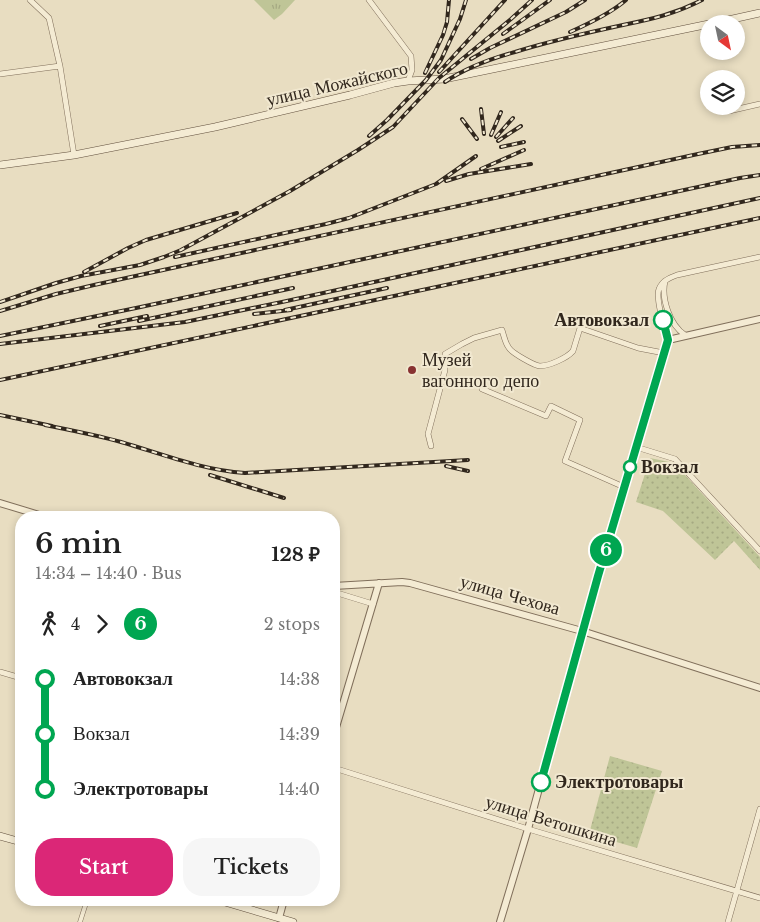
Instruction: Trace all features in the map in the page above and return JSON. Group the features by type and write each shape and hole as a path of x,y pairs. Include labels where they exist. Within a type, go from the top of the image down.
{"main road":[{"name":"улица Можайского","path":"745,16 760,13"},
{"name":"улица Можайского","path":"0,165 74,155 215,127 408,81 444,79 700,26"},
{"path":"0,836 15,840"},
{"path":"238,906 293,922"}],"street":[{"path":"30,0 49,18 60,66 74,155"},
{"path":"369,0 411,56 412,70 408,81"},
{"path":"0,74 60,66"},
{"path":"745,107 760,104"},
{"path":"500,922 528,829 582,631 668,340 658,295 660,287 665,280 677,275 760,257"},
{"path":"665,280 664,290 669,311 676,327 685,335"},
{"path":"668,340 760,319"},
{"path":"431,446 428,434 445,370 445,354 474,338 502,330 506,344 512,352 541,366 564,359 570,354 580,328 638,348 664,353"},
{"path":"482,388 546,416 550,406 580,420 565,461 624,487"},
{"path":"636,447 675,459 760,551"},
{"path":"0,503 26,511"},
{"path":"340,714 379,583"},
{"name":"улица Чехова","path":"340,586 410,583 582,631 760,688"},
{"path":"340,594 373,604"},
{"path":"0,672 15,676"},
{"name":"улица Ветошкина","path":"340,770 528,829 760,898"},
{"path":"728,922 760,809"},
{"path":"80,922 85,906"},
{"path":"279,918 282,906"}],"green space":[{"path":"254,0 295,0 274,20"},
{"path":"650,458 674,463 760,557 760,570 734,541 715,560 663,511 636,502"},
{"path":"610,756 662,771 637,848 589,834"}],"railway":[{"path":"425,73 443,35 447,22 449,0"},
{"path":"369,136 426,80 441,60 460,19 466,0"},
{"path":"439,72 505,0"},
{"path":"0,302 81,276 140,265 164,257 181,250 290,191 393,127 439,78 532,0"},
{"path":"503,34 550,0"},
{"path":"471,59 566,12 585,0"},
{"path":"570,32 592,22 626,0"},
{"path":"445,82 479,64 528,48 644,21 682,9 702,0"},
{"path":"481,109 484,134"},
{"path":"491,135 501,112"},
{"path":"496,137 513,118"},
{"path":"462,119 477,139"},
{"path":"498,141 521,126"},
{"path":"501,147 524,142"},
{"path":"0,311 94,285 698,154 732,147 760,145"},
{"path":"481,169 524,150"},
{"path":"175,257 349,218 436,184 476,156"},
{"path":"446,181 469,174 531,164"},
{"path":"0,336 760,175"},
{"path":"0,344 185,322 760,198"},
{"path":"84,272 146,240 237,213"},
{"path":"0,380 760,218"},
{"path":"139,321 293,288"},
{"path":"285,310 387,288"},
{"path":"254,314 291,310"},
{"path":"100,326 147,316"},
{"path":"0,415 52,426"},
{"path":"45,425 112,439 213,469 245,473 468,460"},
{"path":"446,466 468,471"},
{"path":"210,475 284,498"}],"bus line":[{"name":"6","path":"541,782 585,621 668,340 663,320"}],"place":[{"name":"Автовокзал","path":"663,320"},
{"name":"Музей вагонного депо","path":"412,370"},
{"name":"Вокзал","path":"630,467"},
{"name":"Электротовары","path":"541,782"}]}
